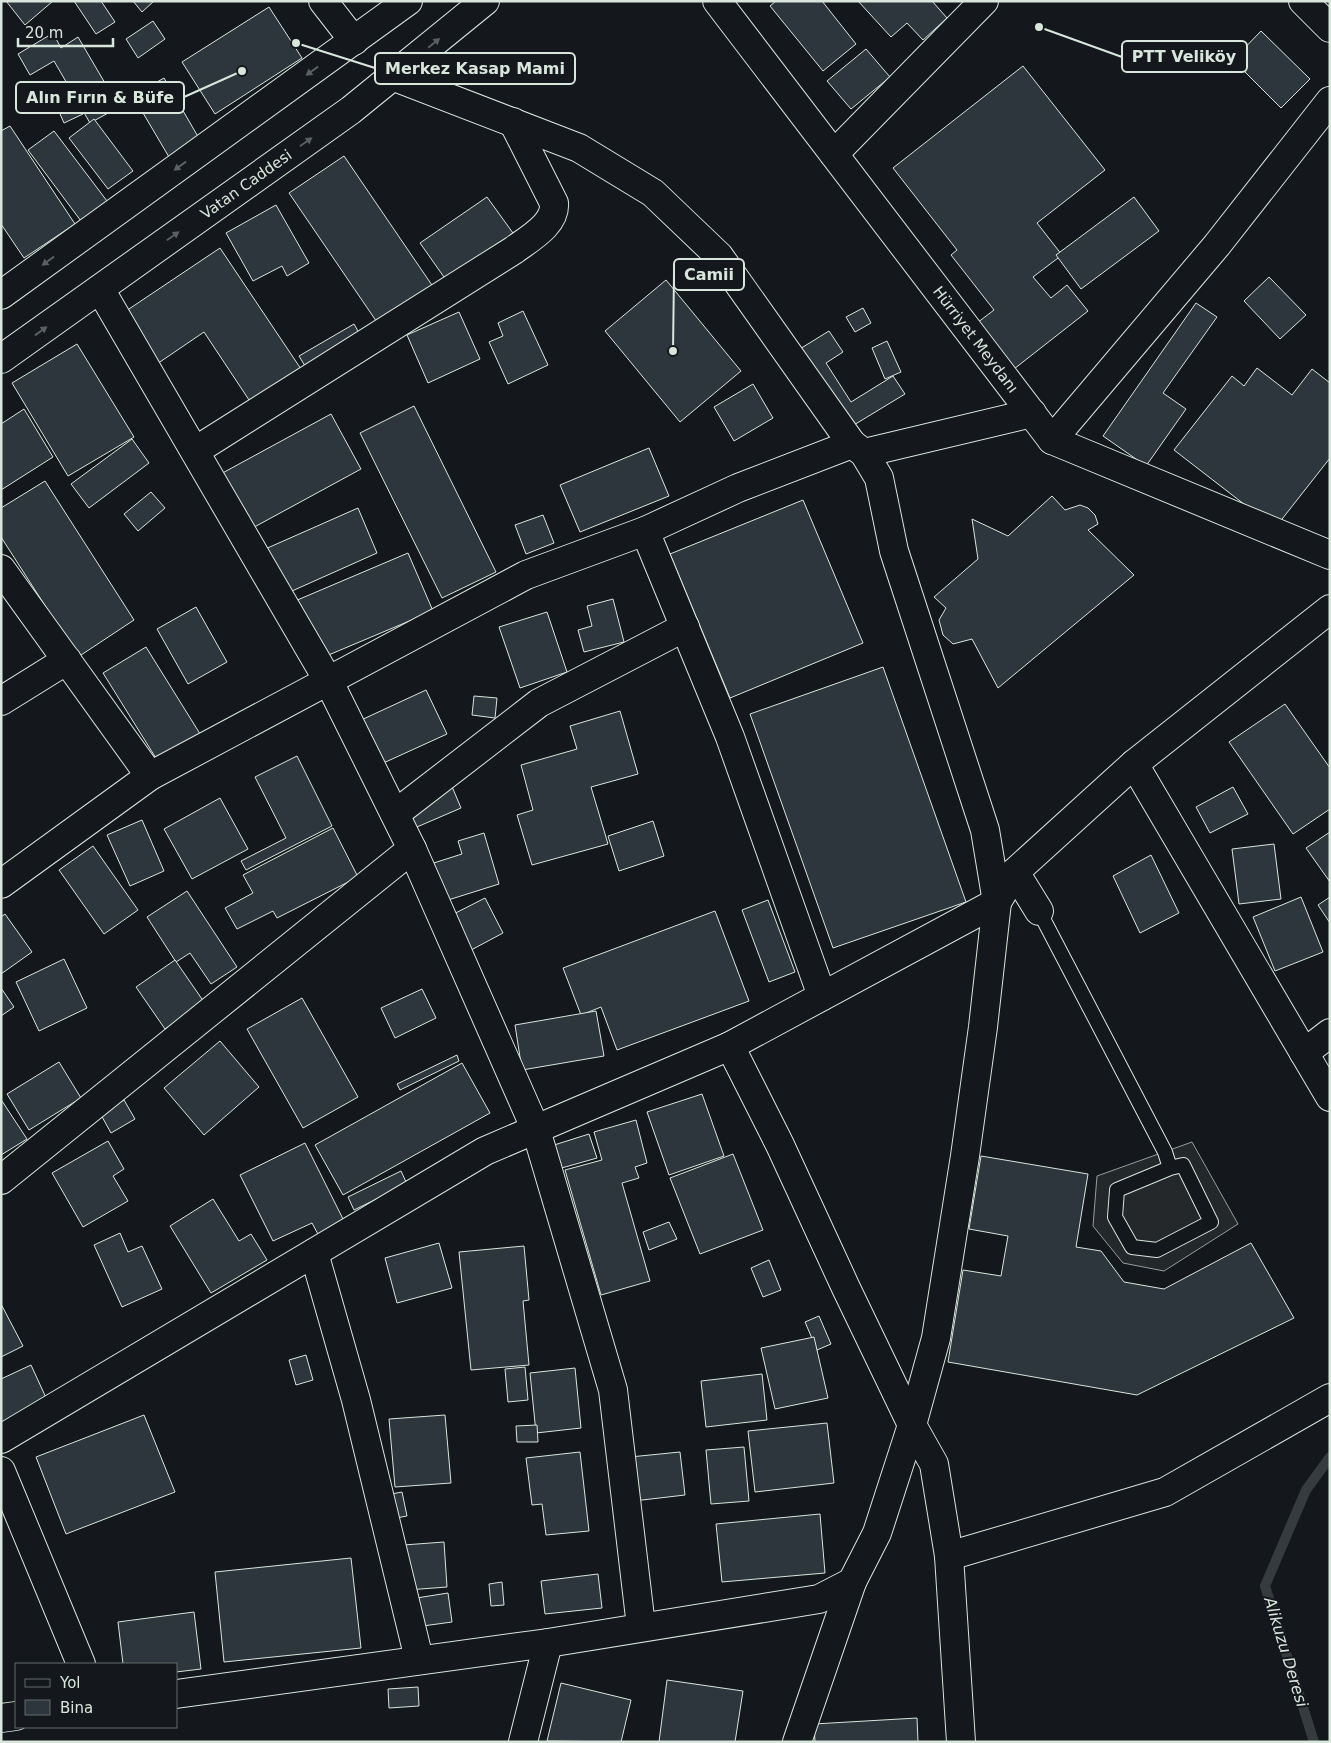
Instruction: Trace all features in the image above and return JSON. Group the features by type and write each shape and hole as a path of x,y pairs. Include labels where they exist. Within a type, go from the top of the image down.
{"street":[{"path":"323,1 354,41"},
{"name":"Vatan Caddesi","path":"1,359 351,110 485,1"},
{"name":"Hürriyet Meydanı","path":"717,1 1052,440"},
{"path":"834,154 984,1"},
{"path":"1303,1 1330,28"},
{"path":"1,295 354,41 402,3"},
{"path":"392,76 579,148 653,193 719,256 879,478 894,551 985,830 997,902 968,1138 939,1319 912,1425 877,1533 852,1582 797,1742"},
{"path":"1330,101 1217,245 1052,440 1330,555"},
{"path":"195,452 514,250 551,220 555,211 554,203 513,122"},
{"path":"100,289 329,682 412,849 536,1130 613,1390 641,1626"},
{"path":"1,884 150,776 526,575 645,531 738,488 858,449 1032,413"},
{"path":"645,531 730,737 822,996"},
{"path":"1,569 150,776"},
{"path":"1,1440 485,1151 730,1046 997,902 1016,872 1134,764 1330,608"},
{"path":"395,814 539,703 685,627"},
{"path":"1,701 67,660"},
{"path":"1134,764 1330,1097"},
{"path":"1,1180 412,849"},
{"path":"1016,872 1039,911"},
{"path":"1304,1052 1330,1033"},
{"path":"730,1046 780,1145 912,1425 934,1464 949,1556 962,1742"},
{"path":"314,1253 356,1400 419,1660"},
{"path":"949,1556 1165,1492 1330,1398"},
{"path":"1,1472 81,1663"},
{"path":"178,1694 548,1642 818,1599 852,1582"},
{"path":"523,1742 548,1642"},
{"path":"1,1718 15,1716"}],"lane":[{"path":"1039,911 1165,1152 1170,1168"},
{"path":"1183,1165 1211,1222 1157,1250 1132,1247 1115,1217 1117,1190 1170,1168 1183,1165"}],"shaded area":[{"path":"1192,1142 1238,1224 1164,1271 1123,1263 1093,1226 1097,1176"}],"building":[{"path":"6,1 53,1 25,25"},
{"path":"74,1 101,1 115,22 96,34"},
{"path":"133,1 154,1 142,12"},
{"path":"776,1 822,1 856,44 823,71 770,6"},
{"path":"858,1 932,1 947,18 923,40 907,23 891,37"},
{"path":"269,7 302,58 215,114 182,62"},
{"path":"153,21 165,39 138,58 126,39"},
{"path":"1261,31 1310,79 1281,108 1233,60"},
{"path":"53,33 61,48 78,37 119,107 90,123 54,61 30,75 18,54"},
{"path":"866,49 890,77 851,109 827,81"},
{"path":"1023,66 1105,170 1037,223 1062,255 1033,277 1051,298 1067,285 1088,311 1014,369 977,323 994,310 951,255 957,250 893,168"},
{"path":"164,78 200,140 169,157 133,96"},
{"path":"71,90 83,114 64,123 53,98"},
{"path":"94,119 133,171 108,189 69,138"},
{"path":"10,126 75,224 24,258 1,224 1,131"},
{"path":"54,131 107,201 81,221 28,150"},
{"path":"344,156 438,294 383,331 289,193"},
{"path":"487,197 518,240 451,287 420,243"},
{"path":"1134,197 1159,231 1081,289 1056,255"},
{"path":"276,205 309,263 287,276 282,266 253,281 226,233"},
{"path":"220,248 307,378 257,412 204,332 154,366 120,315"},
{"path":"1269,277 1306,315 1280,339 1244,301"},
{"path":"666,280 741,371 680,422 605,331"},
{"path":"1196,303 1217,317 1163,393 1186,409 1146,466 1103,436"},
{"path":"863,308 871,323 855,332 846,317"},
{"path":"523,311 548,365 508,384 489,342 503,336 498,323"},
{"path":"459,312 480,359 428,383 407,335"},
{"path":"354,324 367,347 313,379 299,356"},
{"path":"829,331 843,352 826,363 851,402 893,376 905,394 839,434 790,355"},
{"path":"887,341 901,372 885,379 872,348"},
{"path":"77,344 134,437 68,476 12,383"},
{"path":"1257,368 1292,395 1312,369 1330,383 1330,458 1275,528 1174,450 1232,376 1244,386"},
{"path":"753,384 773,418 734,441 714,407"},
{"path":"414,406 496,572 442,598 360,433"},
{"path":"24,409 53,457 1,490 1,424"},
{"path":"331,414 361,469 247,531 217,476"},
{"path":"132,439 149,463 89,508 71,484"},
{"path":"649,448 669,496 580,532 560,485"},
{"path":"45,481 134,620 78,657 1,537 1,508"},
{"path":"151,492 165,508 138,531 124,514"},
{"path":"1052,496 1065,510 1080,505 1088,508 1095,515 1098,524 1088,530 1134,575 998,688 972,639 953,644 943,635 939,620 946,608 934,597 978,559 972,519 1008,536"},
{"path":"803,500 863,643 730,698 670,554"},
{"path":"358,508 377,553 283,595 263,550"},
{"path":"543,515 554,543 526,554 515,525"},
{"path":"408,553 433,611 319,659 295,601"},
{"path":"613,599 624,642 584,652 578,630 592,626 587,606"},
{"path":"196,607 227,662 188,684 157,629"},
{"path":"547,612 567,672 520,688 499,627"},
{"path":"146,647 202,737 159,763 103,673"},
{"path":"883,667 966,902 833,948 750,714"},
{"path":"426,690 447,734 379,765 359,721"},
{"path":"474,696 497,698 495,718 472,715"},
{"path":"1285,704 1330,768 1330,809 1293,834 1229,742"},
{"path":"620,711 638,774 591,787 608,844 532,865 517,815 533,810 521,765 577,749 570,726"},
{"path":"297,756 332,826 246,870 241,861 286,838 255,777"},
{"path":"448,777 461,808 396,836"},
{"path":"1233,787 1248,814 1210,833 1196,807"},
{"path":"220,798 248,849 192,879 164,829"},
{"path":"142,820 164,871 130,886 107,835"},
{"path":"653,821 664,856 619,871 608,836"},
{"path":"333,828 358,877 277,918 273,911 237,929 225,908 253,893 243,875"},
{"path":"1330,832 1330,882 1306,848"},
{"path":"484,833 499,884 429,906 418,868 462,854 458,841"},
{"path":"1274,844 1281,899 1239,904 1232,849"},
{"path":"93,846 138,910 104,934 59,870"},
{"path":"1151,855 1179,913 1140,933 1113,876"},
{"path":"187,891 237,967 211,984 190,953 176,962 147,917"},
{"path":"1301,897 1323,952 1275,971 1253,917"},
{"path":"1330,897 1330,923 1318,905"},
{"path":"485,898 503,933 458,957 440,921"},
{"path":"768,900 795,972 769,982 742,910"},
{"path":"715,911 749,1001 617,1050 601,1007 581,1015 563,968"},
{"path":"5,914 32,952 1,974 1,917"},
{"path":"64,959 87,1008 39,1031 16,982"},
{"path":"175,960 204,1002 165,1029 136,987"},
{"path":"1,988 14,1007 1,1016"},
{"path":"422,989 436,1018 395,1038 381,1008"},
{"path":"302,998 358,1097 303,1128 247,1029"},
{"path":"596,1011 604,1056 522,1070 515,1025"},
{"path":"220,1041 259,1087 204,1135 164,1088"},
{"path":"457,1055 459,1061 400,1090 397,1084"},
{"path":"59,1062 81,1098 29,1130 7,1094"},
{"path":"462,1063 490,1113 343,1195 315,1145"},
{"path":"702,1094 724,1156 669,1175 647,1112"},
{"path":"124,1100 135,1119 111,1133 100,1113"},
{"path":"1,1102 27,1139 1,1155"},
{"path":"636,1120 647,1163 635,1167 639,1178 622,1183 650,1281 601,1295 565,1170 602,1160 594,1132"},
{"path":"589,1134 597,1158 558,1169 551,1146"},
{"path":"108,1141 124,1169 113,1176 128,1201 83,1227 52,1173"},
{"path":"305,1143 345,1223 319,1236 312,1223 273,1241 240,1175"},
{"path":"733,1154 763,1230 700,1254 670,1178"},
{"path":"981,1156 1088,1174 1076,1247 1101,1251 1124,1282 1164,1289 1251,1243 1294,1318 1137,1395 948,1362 963,1270 1001,1276 1008,1236 969,1229"},
{"path":"401,1171 407,1184 354,1210 348,1197"},
{"path":"213,1199 239,1241 251,1234 267,1260 211,1293 170,1226"},
{"path":"669,1222 677,1239 649,1250 643,1232"},
{"path":"120,1233 128,1252 142,1246 162,1289 122,1307 94,1245"},
{"path":"439,1243 452,1288 397,1303 385,1258"},
{"path":"524,1246 529,1300 523,1301 529,1365 471,1370 459,1252"},
{"path":"769,1260 781,1290 763,1297 751,1268"},
{"path":"1,1304 23,1346 1,1357"},
{"path":"819,1316 831,1344 817,1350 805,1322"},
{"path":"814,1337 828,1398 775,1409 761,1348"},
{"path":"306,1355 313,1380 296,1385 289,1360"},
{"path":"31,1365 48,1402 1,1424 1,1379"},
{"path":"525,1367 528,1400 508,1402 505,1369"},
{"path":"575,1368 581,1428 536,1433 530,1373"},
{"path":"762,1374 767,1420 706,1427 701,1381"},
{"path":"144,1415 175,1492 66,1534 36,1457"},
{"path":"445,1415 451,1483 395,1487 389,1419"},
{"path":"827,1423 834,1483 755,1492 748,1431"},
{"path":"537,1425 538,1442 517,1442 516,1426"},
{"path":"744,1447 749,1501 711,1504 706,1450"},
{"path":"580,1452 589,1531 546,1535 542,1504 532,1505 526,1458"},
{"path":"680,1452 685,1495 625,1502 620,1458"},
{"path":"402,1492 407,1516 380,1521 375,1497"},
{"path":"820,1514 825,1573 722,1582 716,1524"},
{"path":"444,1542 447,1587 394,1591 390,1546"},
{"path":"351,1558 361,1648 224,1662 215,1572"},
{"path":"598,1574 602,1608 545,1614 541,1581"},
{"path":"502,1582 504,1605 491,1606 489,1584"},
{"path":"448,1593 452,1622 408,1628 404,1600"},
{"path":"194,1612 201,1669 178,1672 178,1663 123,1663 118,1622"},
{"path":"667,1680 743,1691 735,1742 659,1742"},
{"path":"561,1683 631,1700 621,1742 547,1741"},
{"path":"418,1687 419,1706 389,1708 388,1689"},
{"path":"917,1718 918,1742 815,1742 814,1724"}],"waterway":[{"name":"Alikuzu Deresi","path":"1314,1742 1265,1586 1306,1490 1330,1457"}],"place":[{"name":"PTT Veliköy","path":"1039,27"},
{"name":"Merkez Kasap Mami","path":"296,43"},
{"name":"Alın Fırın & Büfe","path":"242,71"},
{"name":"Camii","path":"673,351"}]}
